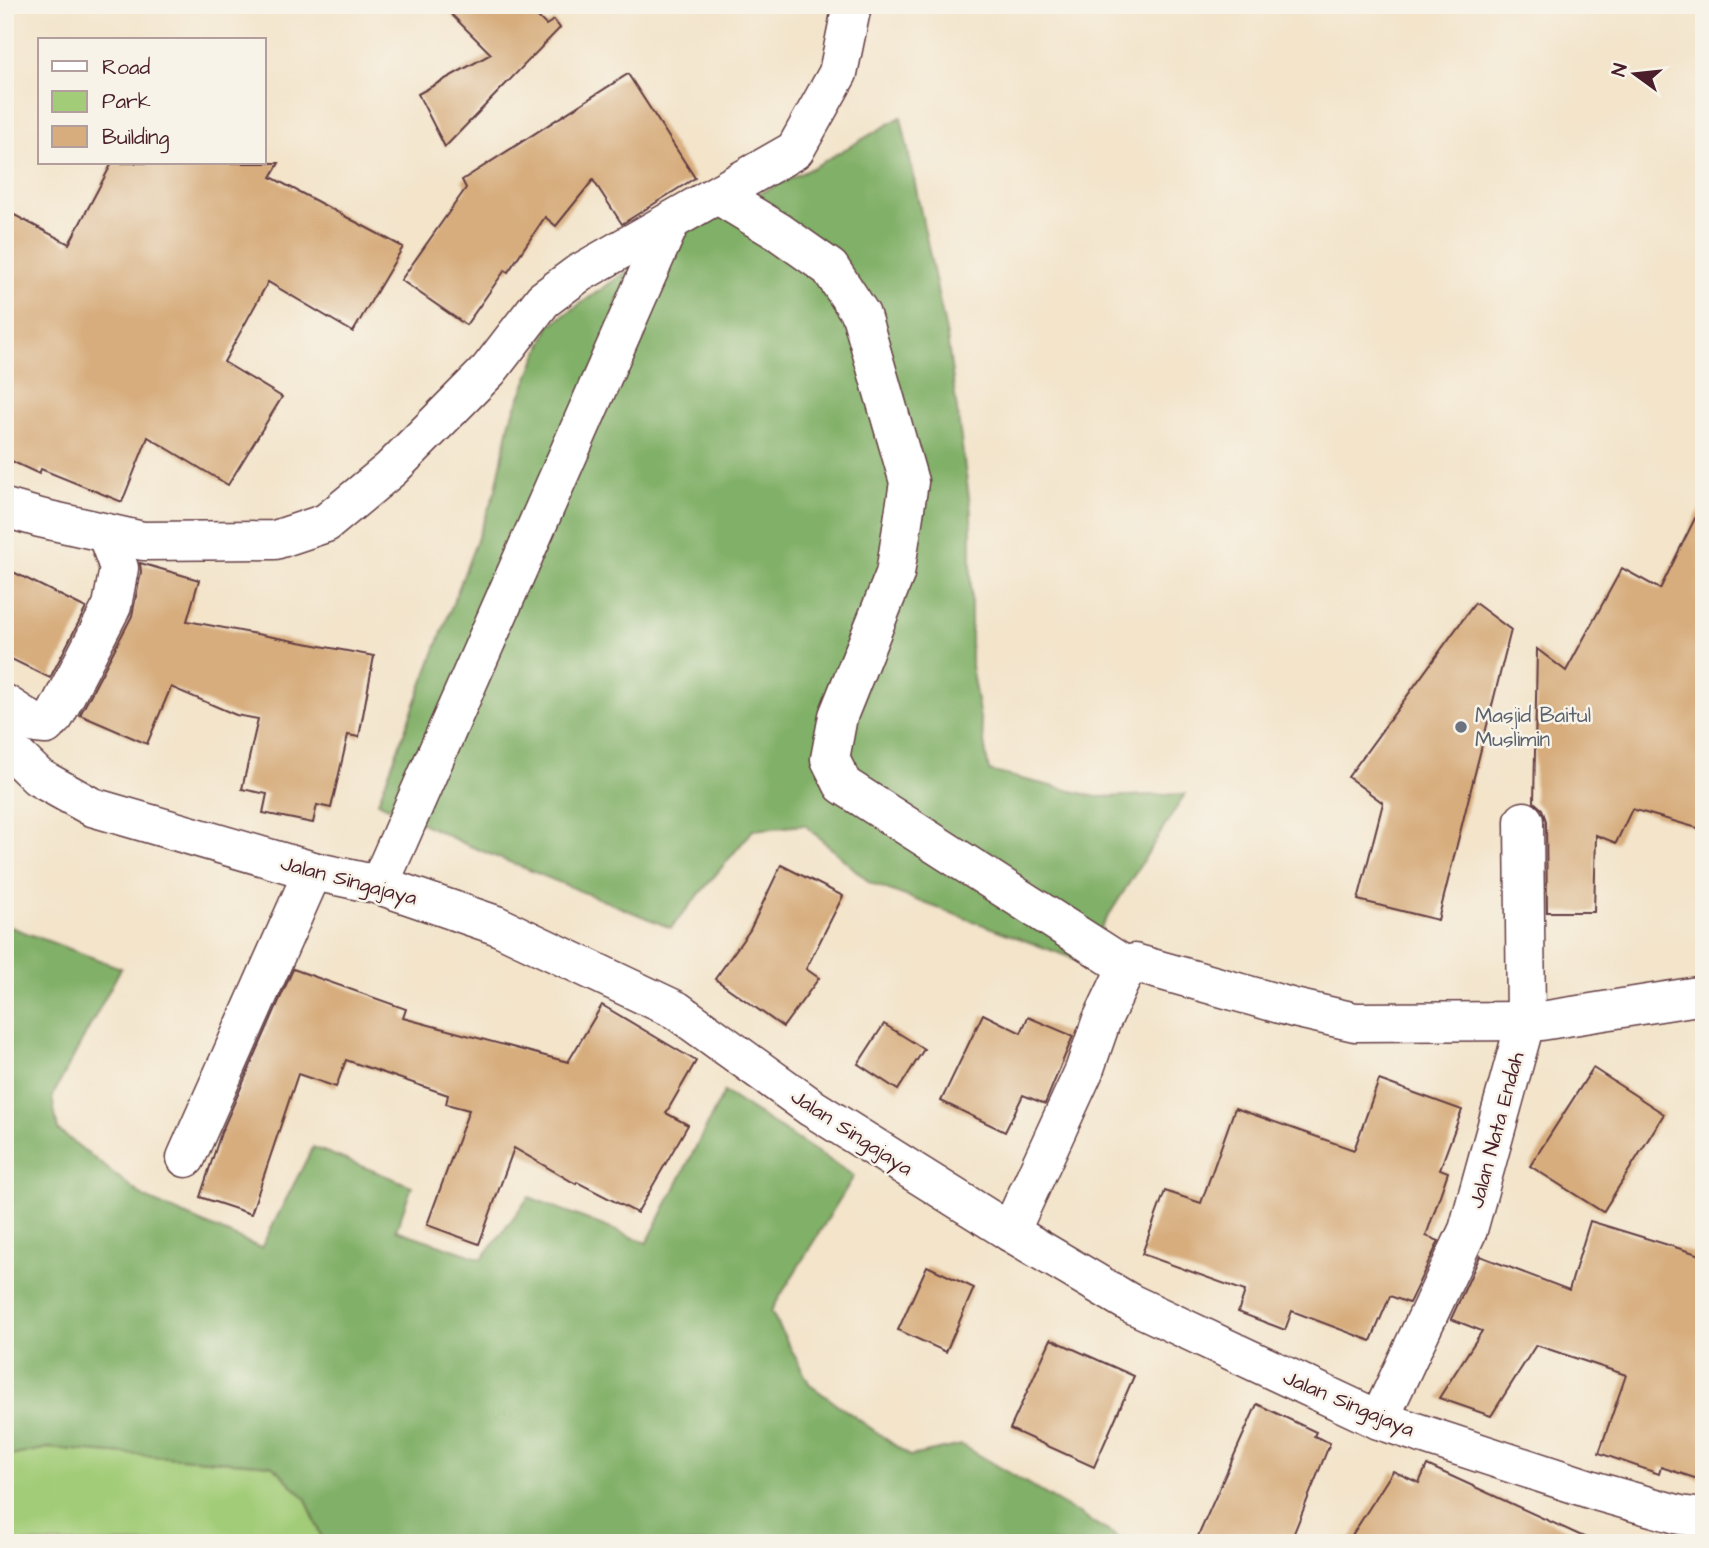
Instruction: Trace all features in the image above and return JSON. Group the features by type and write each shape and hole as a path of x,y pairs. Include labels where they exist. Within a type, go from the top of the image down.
{"street":[{"path":"5,508 143,541 275,541 326,523 391,469 489,370 543,300 578,274 795,150 838,73 852,5"},
{"path":"718,195 830,268 860,315 909,482 895,574 838,716 830,759 843,785 1127,967"},
{"path":"379,885 670,223"},
{"path":"5,704 36,724 46,725 55,716 112,606 119,568 106,533"},
{"name":"Jalan Singajaya","path":"5,746 38,777 92,807 313,872 379,885 496,925 676,1010 812,1108 1010,1232 1130,1303 1379,1420 1599,1492 1680,1515 1704,1518"},
{"name":"Jalan Nata Endah","path":"1379,1420 1468,1230 1526,1020 1524,821"},
{"path":"186,1158 313,872"},
{"path":"1010,1232 1084,1070 1101,1023 1127,967 1134,963 1294,1008 1355,1022 1541,1021 1704,995"}],"green space":[{"path":"901,117 947,337 971,512 971,666 989,771 1097,797 1185,794 1080,961 870,883 805,825 753,830 671,928 465,844 378,802 496,489 510,421 550,325 695,224 812,168"},
{"path":"5,925 121,968 52,1097 58,1130 145,1198 261,1248 313,1147 412,1186 396,1230 482,1259 529,1197 647,1243 724,1092 854,1176 771,1311 810,1385 910,1456 962,1445 1128,1543 324,1543 306,1499 272,1465 48,1448 5,1457"},
{"path":"48,1448 272,1465 306,1499 324,1543 5,1543 5,1457"}],"building":[{"path":"442,5 526,5 546,25 554,20 560,28 445,147 418,94 491,54"},
{"path":"628,74 695,178 622,224 593,180 556,226 545,217 508,272 505,270 466,325 401,280 466,188 462,180"},
{"path":"279,163 271,177 403,247 353,332 268,282 224,362 282,397 228,485 148,437 122,502 41,469 39,474 5,458 5,210 69,244 111,164"},
{"path":"1704,500 1704,830 1632,809 1616,843 1596,835 1594,912 1547,912 1546,821 1542,809 1534,802 1537,649 1566,671 1622,568 1660,589"},
{"path":"140,563 199,580 187,621 374,656 359,737 348,735 331,808 317,805 313,823 263,813 267,794 242,789 258,719 236,715 171,687 147,744 80,715 132,616 141,572"},
{"path":"5,568 86,608 50,678 5,656"},
{"name":"Masjid Baitul Muslimin","path":"1475,603 1511,630 1438,920 1358,900 1383,803 1348,777"},
{"path":"781,865 843,896 806,969 819,978 783,1027 715,979 750,930"},
{"path":"293,969 406,1009 403,1018 568,1062 602,1005 696,1061 666,1113 688,1125 637,1213 577,1182 576,1184 514,1148 479,1244 427,1225 469,1110 446,1104 448,1095 346,1060 336,1087 298,1074 251,1214 200,1197 221,1133"},
{"path":"983,1014 1021,1033 1028,1017 1073,1036 1045,1104 1023,1095 1005,1132 941,1101"},
{"path":"884,1024 924,1049 898,1090 858,1064"},
{"path":"1593,1068 1664,1114 1603,1212 1530,1166"},
{"path":"1379,1080 1462,1110 1440,1169 1448,1172 1426,1236 1439,1241 1409,1303 1390,1296 1371,1341 1292,1311 1285,1330 1238,1312 1245,1291 1142,1254 1165,1191 1201,1203 1235,1108 1354,1150"},
{"path":"1590,1221 1704,1256 1704,1481 1661,1467 1659,1474 1599,1453 1626,1375 1536,1345 1491,1416 1439,1398 1482,1331 1451,1319 1480,1256 1569,1290"},
{"path":"927,1266 974,1288 946,1352 898,1330"},
{"path":"1051,1339 1134,1376 1094,1467 1010,1429"},
{"path":"1257,1404 1316,1432 1314,1436 1330,1443 1290,1543 1195,1543"},
{"path":"1427,1465 1597,1543 1347,1543 1393,1471 1419,1483"}],"place":[{"name":"Masjid Baitul Muslimin","path":"1461,727"}]}
